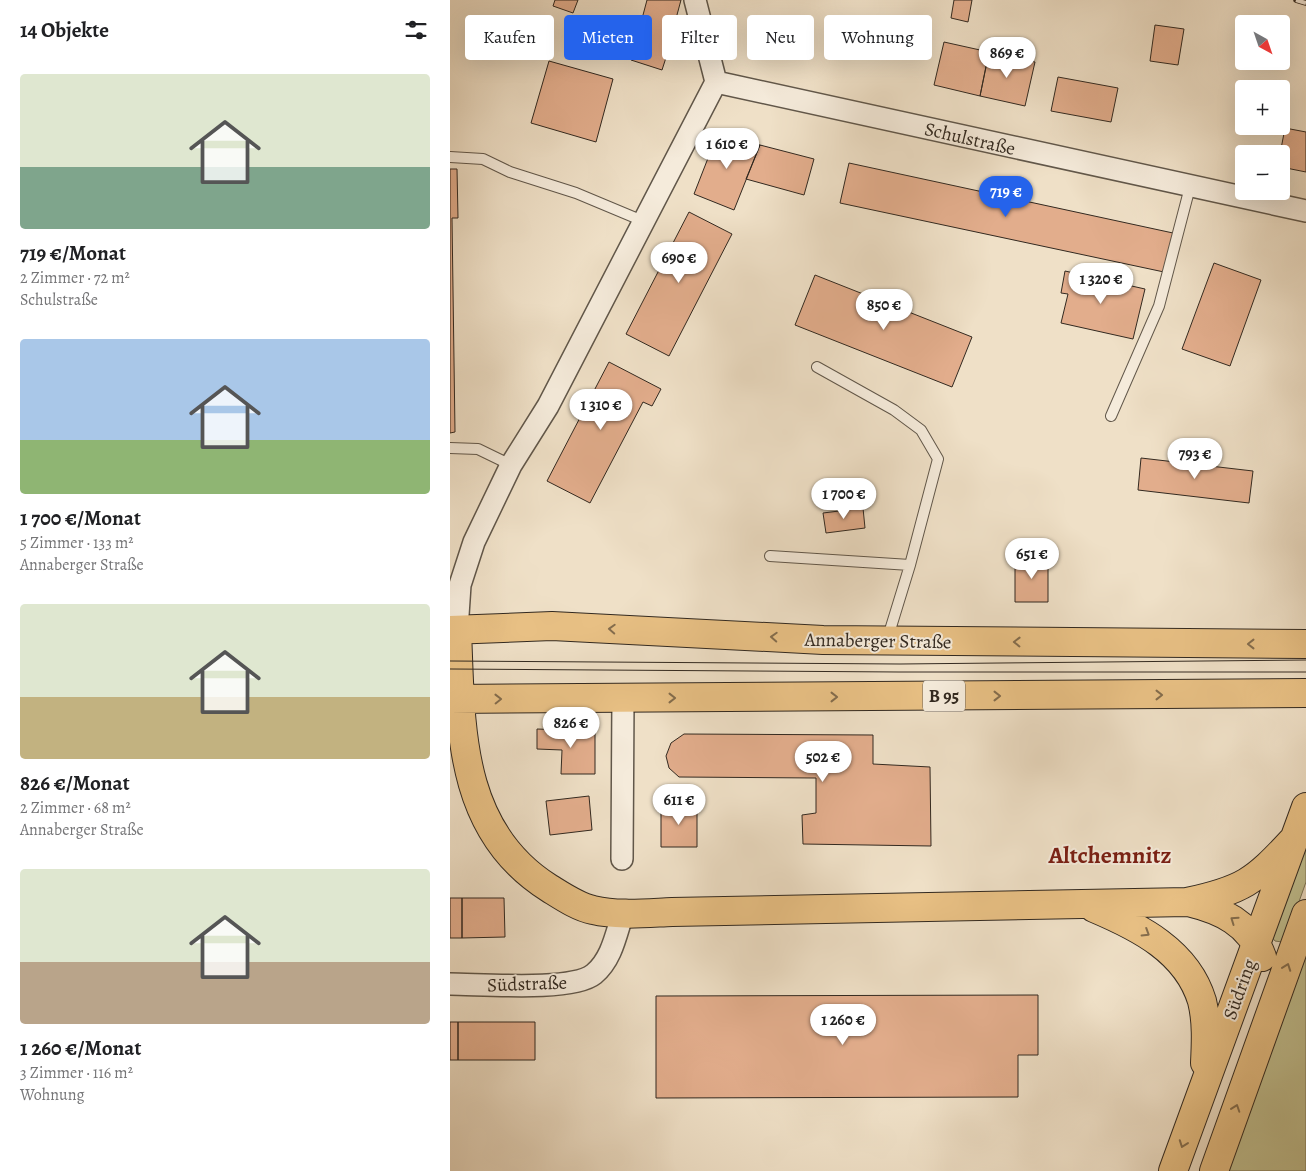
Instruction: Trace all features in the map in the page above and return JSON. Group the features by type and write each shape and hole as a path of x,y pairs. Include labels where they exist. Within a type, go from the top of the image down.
{"main road":[{"name":"Annaberger Straße","path":"453,630 552,626 823,640 1306,644"},
{"path":"453,630 455,699 466,762 476,798 496,838 527,874 564,898 592,910 622,913 1187,902 1221,894 1245,885 1268,868 1293,840"},
{"name":"B 95","path":"455,699 1306,693"},
{"name":"Südring","path":"1173,1171 1306,807"},
{"path":"1187,902 1226,915 1238,922 1256,944 1264,969 1258,1046"},
{"path":"1086,904 1125,921 1157,940 1187,971 1202,1001 1205,1020 1205,1084"},
{"name":"Südring","path":"1218,1165 1258,1046 1306,914"}],"street":[{"path":"453,630 460,586 472,549 511,466 548,406 716,82 695,0"},
{"name":"Schulstraße","path":"716,82 1306,211"},
{"path":"622,858 623,698"},
{"name":"Südstraße","path":"450,984 549,985 584,980 594,974 610,955 622,913"}],"lane":[{"path":"450,158 483,159 510,172 576,193 643,221"},
{"path":"1111,416 1159,306 1190,186"},
{"path":"817,368 894,410 921,430 938,459 910,565 887,640"},
{"path":"450,448 478,449 511,466"},
{"path":"770,556 910,565"}],"shaded area":[{"path":"1306,838 1306,882 1286,938 1282,942 1275,941 1271,936"},
{"path":"1306,914 1306,1171 1214,1171"}],"building":[{"path":"555,0 578,0 573,13 553,6"},
{"path":"647,0 681,0 677,15 662,15 662,60 665,60 662,70 631,60 652,60 652,15 643,15"},
{"path":"954,0 972,0 968,22 951,18"},
{"path":"1155,25 1184,29 1178,65 1150,61"},
{"path":"944,42 989,52 980,96 934,85"},
{"path":"989,52 1035,62 1025,106 980,96"},
{"path":"549,61 613,79 596,142 531,123"},
{"path":"1058,77 1118,88 1111,122 1051,111"},
{"path":"1290,129 1306,132 1306,172 1290,169 1290,145 1282,145 1284,135 1290,135"},
{"path":"719,130 760,145 734,210 694,194"},
{"path":"760,145 814,159 804,195 746,179"},
{"path":"849,163 1173,233 1164,272 840,203"},
{"path":"450,169 457,169 458,218 452,218 455,432 450,433"},
{"path":"689,212 732,234 669,356 626,334"},
{"path":"1214,263 1261,280 1230,366 1182,349"},
{"path":"1065,271 1145,289 1133,339 1061,323 1068,294 1061,293"},
{"path":"815,275 972,337 952,387 795,325"},
{"path":"609,362 661,389 652,406 643,402 590,503 547,481"},
{"path":"1141,458 1253,471 1249,503 1138,490"},
{"path":"863,508 865,528 826,533 823,513"},
{"path":"1015,559 1048,559 1048,602 1015,602"},
{"path":"537,729 595,731 595,774 561,774 562,750 537,749"},
{"path":"684,734 873,735 873,764 930,767 931,846 803,844 802,815 816,813 816,778 679,777 669,768 666,756 671,743"},
{"path":"589,796 592,830 550,835 546,801"},
{"path":"697,804 697,847 661,847 661,805"},
{"path":"450,898 462,898 462,938 450,938"},
{"path":"462,898 504,898 505,937 462,938"},
{"path":"1038,995 1038,1055 1018,1055 1018,1097 656,1098 656,996"},
{"path":"450,1022 458,1022 458,1060 450,1060"},
{"path":"458,1022 535,1022 535,1060 458,1060"}],"tram line":[{"path":"450,661 900,664 1306,660"},
{"path":"450,669 1306,672"}],"railway":[{"path":"1296,0 1306,3"}],"district":[{"name":"Altchemnitz","path":"1110,855"}]}
